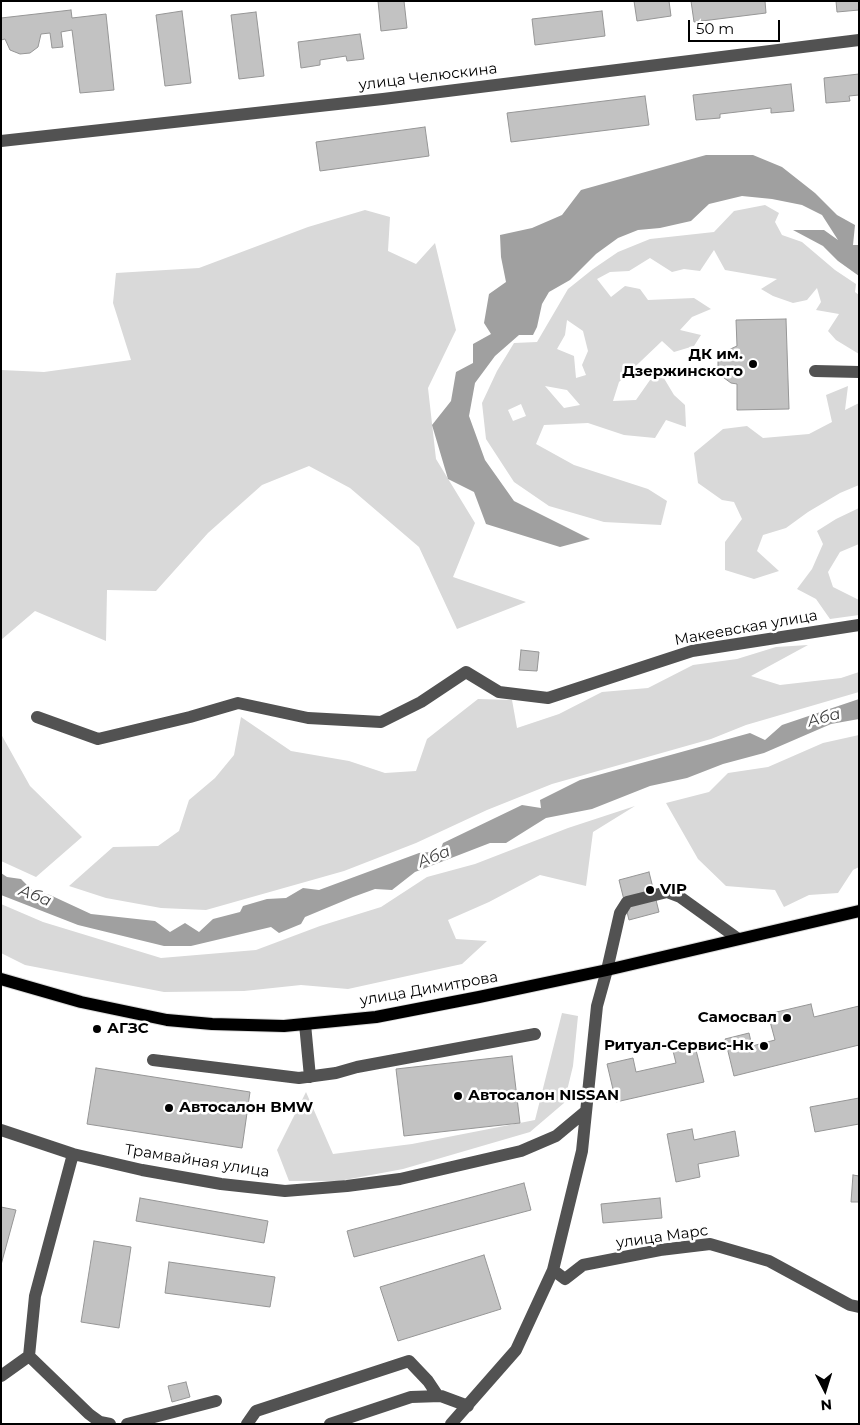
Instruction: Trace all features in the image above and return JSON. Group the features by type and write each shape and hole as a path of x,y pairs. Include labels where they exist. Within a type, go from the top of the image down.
{"main road":[{"name":"улица Димитрова","path":"1,979 81,1002 167,1020 212,1024 284,1026 376,1017 608,970 737,938 859,911"}],"street":[{"name":"улица Челюскина","path":"1,141 373,100 859,40"},
{"path":"815,371 859,372"},
{"name":"Макеевская улица","path":"37,717 98,739 190,717 238,703 308,718 381,722 421,702 466,672 499,692 548,698 692,651 859,626"},
{"path":"451,1424 516,1350 553,1270 582,1151 597,1006 608,970 620,913 627,902 667,892 680,897 737,938"},
{"path":"305,1024 310,1076"},
{"path":"153,1060 299,1078 535,1034"},
{"name":"Трамвайная улица","path":"1,1130 73,1154 142,1170 221,1184 285,1191 400,1179 521,1151 556,1136 586,1111"},
{"path":"30,1356 35,1296 73,1154"},
{"name":"улица Марс","path":"553,1270 565,1279 583,1265 660,1250 710,1244 769,1261 850,1305 859,1307"},
{"path":"1,1376 30,1356"},
{"path":"30,1356 89,1414 100,1422 110,1424"},
{"path":"247,1424 256,1411 409,1361 428,1381 438,1396"},
{"path":"330,1424 411,1397 438,1396 468,1406"},
{"path":"127,1424 216,1401"}],"shaded area":[{"path":"765,205 779,213 775,222 782,235 802,242 835,270 856,284 855,292 859,295 859,354 836,340 828,331 839,314 816,310 821,302 817,288 807,300 793,303 773,296 761,289 777,279 725,270 714,250 700,271 684,269 672,272 650,258 629,271 610,272 597,279 611,297 625,286 640,289 648,300 694,298 711,309 692,317 680,330 701,335 694,346 674,352 662,341 619,382 613,401 636,400 650,380 662,375 674,395 685,405 686,427 666,420 655,438 624,435 588,423 544,425 536,444 574,465 648,489 667,501 661,525 604,522 549,506 514,482 486,439 482,403 497,371 514,343 537,342 568,289 618,252 650,239 714,232 734,211","holes":["567,320 583,331 588,351 582,365 586,375 576,378 574,356 557,349 565,335","545,386 567,390 580,405 564,408","521,404 526,416 513,421 508,410"]},
{"path":"365,210 390,217 388,251 416,264 435,243 456,330 428,388 436,459 475,523 453,577 526,602 457,629 419,547 350,488 309,466 262,485 208,533 156,591 107,590 106,641 35,611 1,640 1,370 44,372 131,360 113,303 116,273 199,268 308,227"},
{"path":"848,386 845,410 859,403 859,485 840,493 786,528 763,535 757,551 779,571 754,579 725,570 725,542 742,519 734,502 722,500 698,483 694,453 723,429 747,426 763,438 809,434 832,422 826,395"},
{"path":"859,508 859,544 840,552 828,572 833,587 859,600 859,615 830,619 816,599 797,589 812,569 823,544 817,531"},
{"path":"808,645 751,676 780,685 841,678 859,672 859,692 746,725 711,739 552,784 487,810 416,843 344,871 206,910 161,908 106,898 69,886 113,847 158,846 179,831 189,800 215,778 234,755 241,717 291,751 349,761 385,773 416,771 427,739 478,699 512,700 517,728 559,714 602,692 648,688 693,665 737,659 776,647"},
{"path":"1,734 30,786 82,837 36,877 1,861"},
{"path":"859,735 859,867 853,870 838,893 809,895 784,907 775,890 726,886 698,859 666,803 709,792 728,773 768,767 823,743"},
{"path":"635,806 593,832 586,886 540,875 489,902 448,920 456,939 487,941 462,964 348,989 301,985 244,991 164,992 25,965 1,953 1,904 43,922 161,958 256,950 320,926 381,907 427,877 475,864 568,828"},
{"path":"562,1013 578,1016 573,1066 564,1103 530,1132 403,1169 339,1181 289,1181 277,1150 306,1092 333,1154 412,1144 535,1120"}],"water":[{"path":"706,155 753,155 782,167 815,193 837,215 855,225 853,245 859,245 859,276 838,261 823,246 793,230 824,230 838,240 822,215 802,205 772,199 742,196 709,204 691,221 660,228 638,230 618,238 596,254 570,280 549,292 542,304 537,327 533,335 519,335 495,356 475,383 469,416 485,460 514,501 590,539 560,547 486,524 474,492 448,479 432,425 451,401 456,372 473,363 473,344 491,334 484,323 489,294 506,282 501,257 500,235 532,228 562,215 581,190"},
{"name":"Аба","path":"859,699 859,719 831,724 764,753 723,764 687,778 650,786 592,809 546,818 506,843 490,843 415,872 392,890 375,889 353,897 305,917 301,924 279,933 271,927 191,946 164,946 78,925 1,895 1,873 7,877 21,879 33,891 50,895 91,914 155,921 170,932 185,923 199,932 213,919 240,912 243,906 267,899 286,898 303,888 319,890 419,853 440,851 443,843 522,805 541,808 540,800 580,780 750,733 765,740 782,725"}],"building":[{"path":"378,1 404,1 407,28 381,31"},
{"path":"634,1 669,1 671,16 637,21"},
{"path":"691,1 765,1 766,13 694,22"},
{"path":"836,1 859,1 859,10 837,12"},
{"path":"71,10 72,18 106,14 114,90 80,93 72,30 61,32 63,47 52,48 50,33 41,34 38,47 30,53 20,54 10,50 5,39 1,40 1,18"},
{"path":"182,11 191,83 165,86 156,15"},
{"path":"602,11 605,36 535,45 532,19"},
{"path":"256,12 264,76 239,79 231,15"},
{"path":"360,34 364,59 347,61 346,56 320,60 320,65 301,68 298,42"},
{"path":"859,74 859,95 849,96 850,101 826,103 824,78"},
{"path":"791,84 794,111 771,113 771,108 720,114 720,118 696,120 693,95"},
{"path":"645,96 649,125 511,142 507,113"},
{"path":"425,127 429,156 320,171 316,142"},
{"name":"ДК им. Дзержинского","path":"786,319 789,409 737,410 737,384 731,383 720,375 718,366 718,361 724,352 737,346 736,320"},
{"path":"521,650 539,652 537,671 519,670"},
{"path":"649,872 659,912 629,920 619,880"},
{"path":"811,1004 814,1017 859,1006 859,1045 734,1076 725,1039 749,1033 752,1046 775,1040 768,1014"},
{"path":"695,1046 704,1082 616,1102 607,1064 633,1058 636,1072 676,1063 673,1051"},
{"name":"Автосалон NISSAN","path":"512,1056 520,1123 404,1136 396,1069"},
{"name":"Автосалон BMW","path":"96,1068 250,1092 242,1148 87,1124"},
{"path":"859,1098 859,1124 815,1132 810,1107"},
{"path":"692,1129 694,1140 735,1131 739,1156 698,1164 700,1177 676,1182 667,1134"},
{"path":"853,1175 859,1176 859,1202 851,1202"},
{"path":"524,1183 531,1210 354,1257 347,1231"},
{"path":"140,1198 268,1221 264,1243 136,1221"},
{"path":"660,1198 662,1218 603,1223 601,1204"},
{"path":"1,1207 16,1210 1,1265"},
{"path":"94,1241 131,1247 119,1328 81,1322"},
{"path":"484,1255 501,1309 398,1341 380,1287"},
{"path":"169,1262 275,1277 270,1307 165,1293"},
{"path":"186,1382 190,1397 172,1402 168,1386"}],"place":[{"name":"ДК им. Дзержинского","path":"753,364"},
{"name":"VIP","path":"650,890"},
{"name":"Самосвал","path":"787,1018"},
{"name":"АГЗС","path":"97,1029"},
{"name":"Ритуал-Сервис-Нк","path":"764,1046"},
{"name":"Автосалон NISSAN","path":"458,1096"},
{"name":"Автосалон BMW","path":"169,1108"}]}
